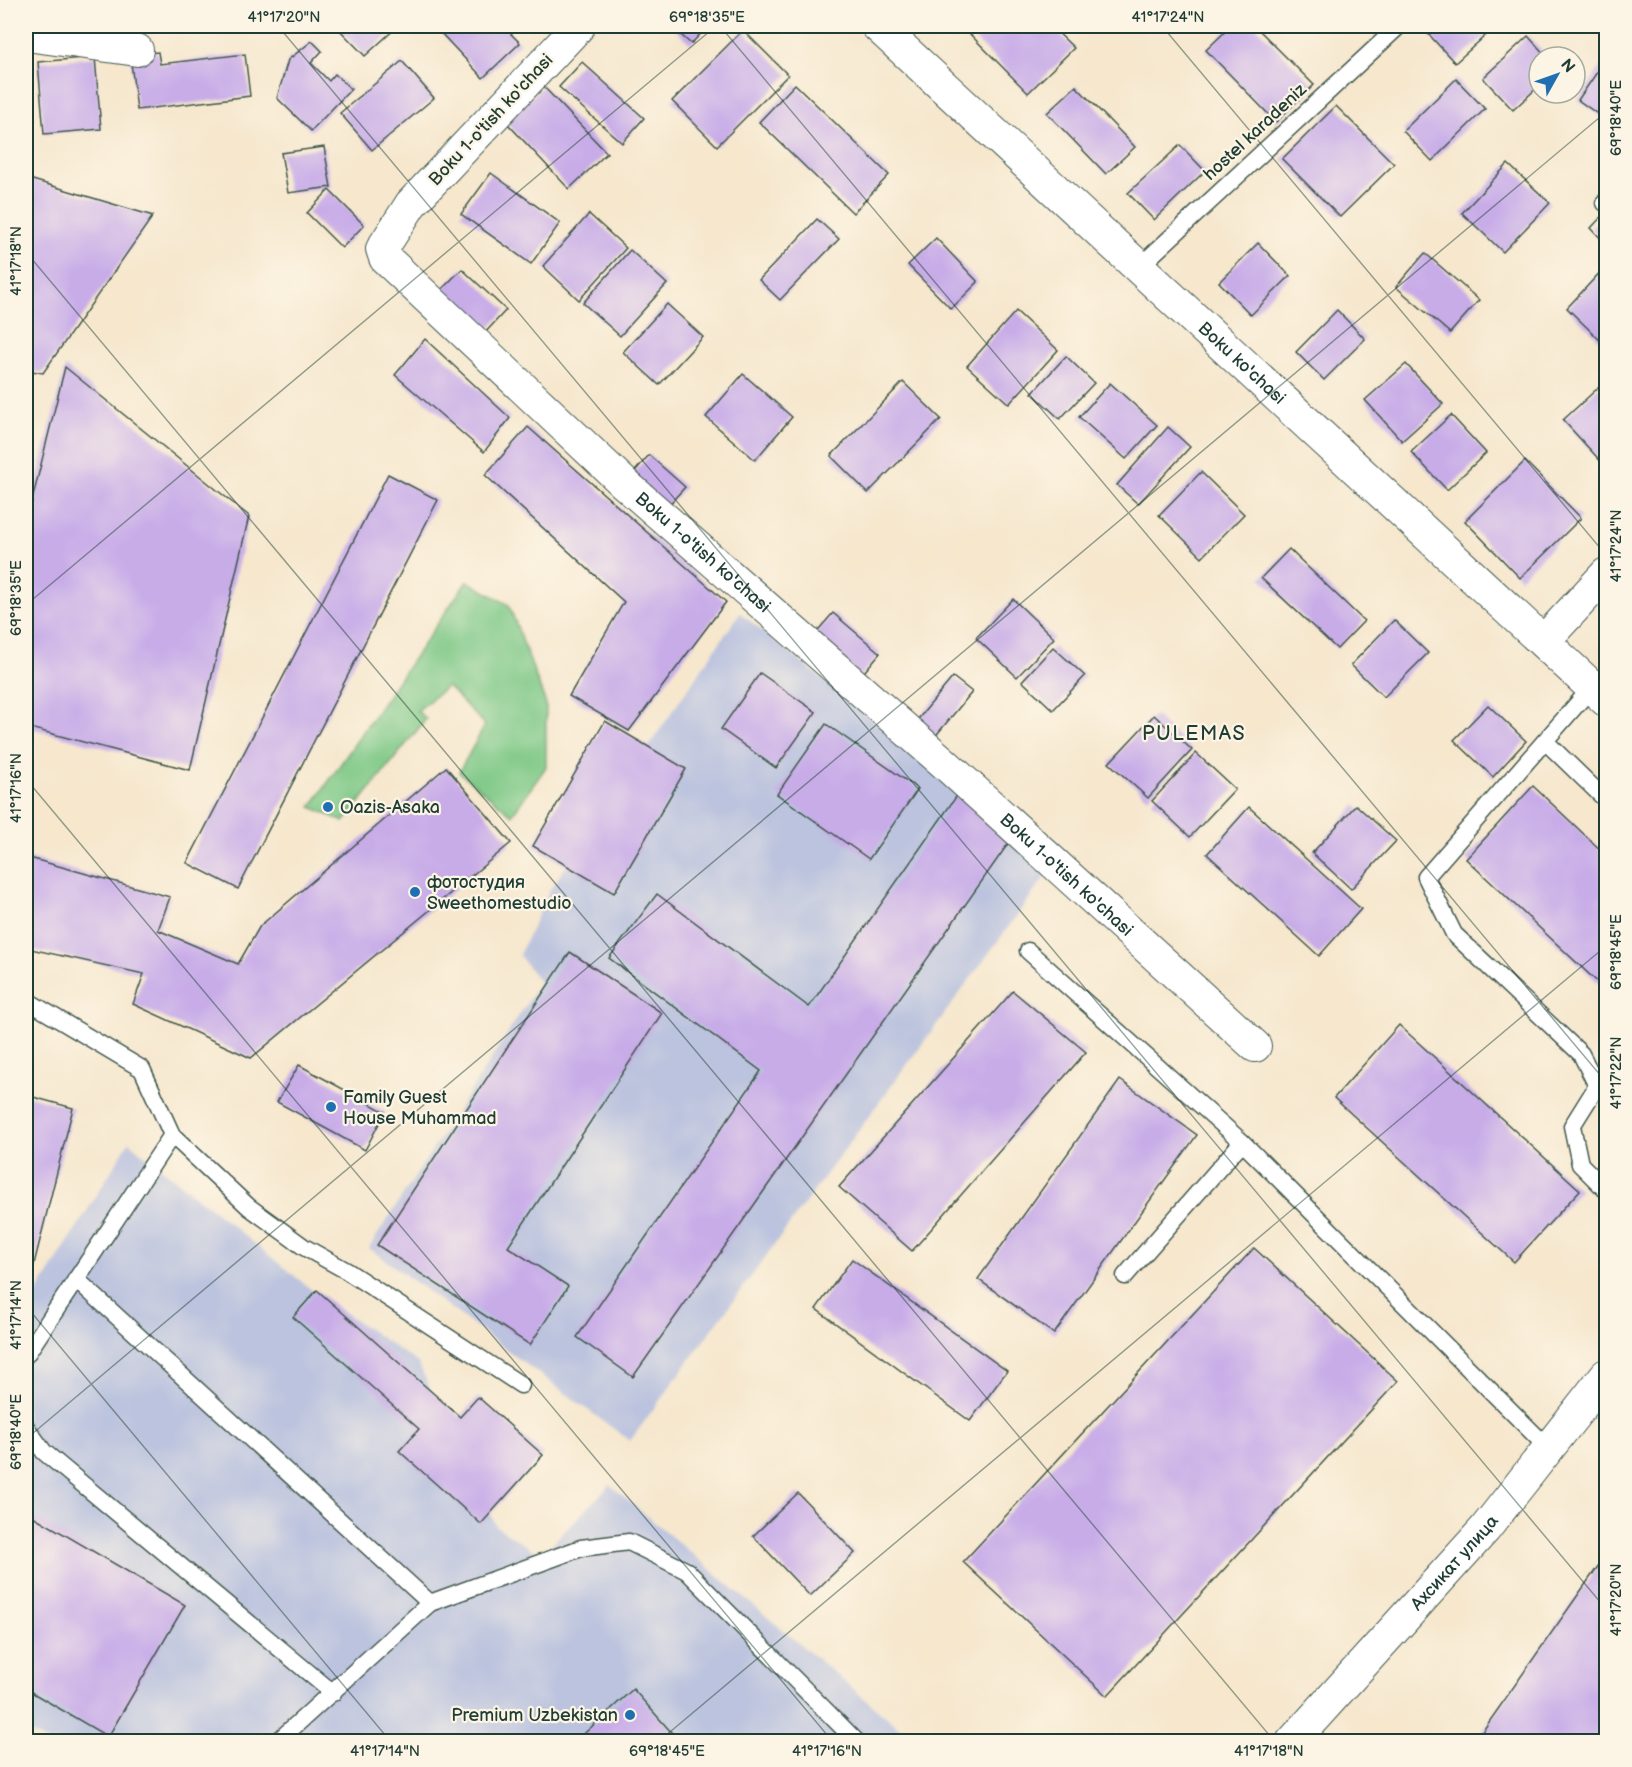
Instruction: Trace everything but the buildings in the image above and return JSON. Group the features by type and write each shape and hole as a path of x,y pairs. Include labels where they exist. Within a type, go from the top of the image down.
{"street":[{"name":"Boku 1-o'tish ko'chasi","path":"579,26 411,204 382,249 385,258 625,484 943,762 1255,1046"},
{"name":"Boku ko'chasi","path":"878,26 1599,694"},
{"path":"26,35 137,51"},
{"path":"1543,642 1606,574"},
{"name":"Ахсикат улица","path":"1292,1742 1477,1538 1606,1375"}],"lane":[{"name":"hostel karadeniz","path":"1138,268 1399,26"},
{"path":"1599,694 1545,741 1426,877 1454,934 1581,1054 1597,1086 1572,1126 1580,1164 1606,1190"},
{"path":"1545,741 1606,800"},
{"path":"1028,951 1242,1142 1549,1449"},
{"path":"26,1000 142,1069 172,1135 249,1207 304,1247 347,1270 521,1385"},
{"path":"26,1355 172,1135"},
{"path":"1125,1276 1242,1142"},
{"path":"76,1279 430,1603"},
{"path":"26,1428 44,1452 333,1693"},
{"path":"278,1742 430,1603 581,1548 629,1542 687,1571 857,1742"}],"shaded area":[{"path":"740,613 1054,865 630,1441 369,1248 540,983 519,955 550,890"},
{"path":"129,1142 313,1291 418,1363 496,1526 541,1555 610,1485 915,1741 48,1742 26,1731 26,1311"}],"green space":[{"path":"467,581 509,605 546,704 546,767 512,815 459,772 485,725 447,686 417,711 426,719 344,822 311,807"}],"place":[{"name":"Oazis-Asaka","path":"328,807"},
{"name":"фотостудия Sweethomestudio","path":"415,892"},
{"name":"Family Guest House Muhammad","path":"331,1107"},
{"name":"Premium Uzbekistan","path":"630,1715"}],"district":[{"name":"PULEMAS","path":"1194,734"}]}
